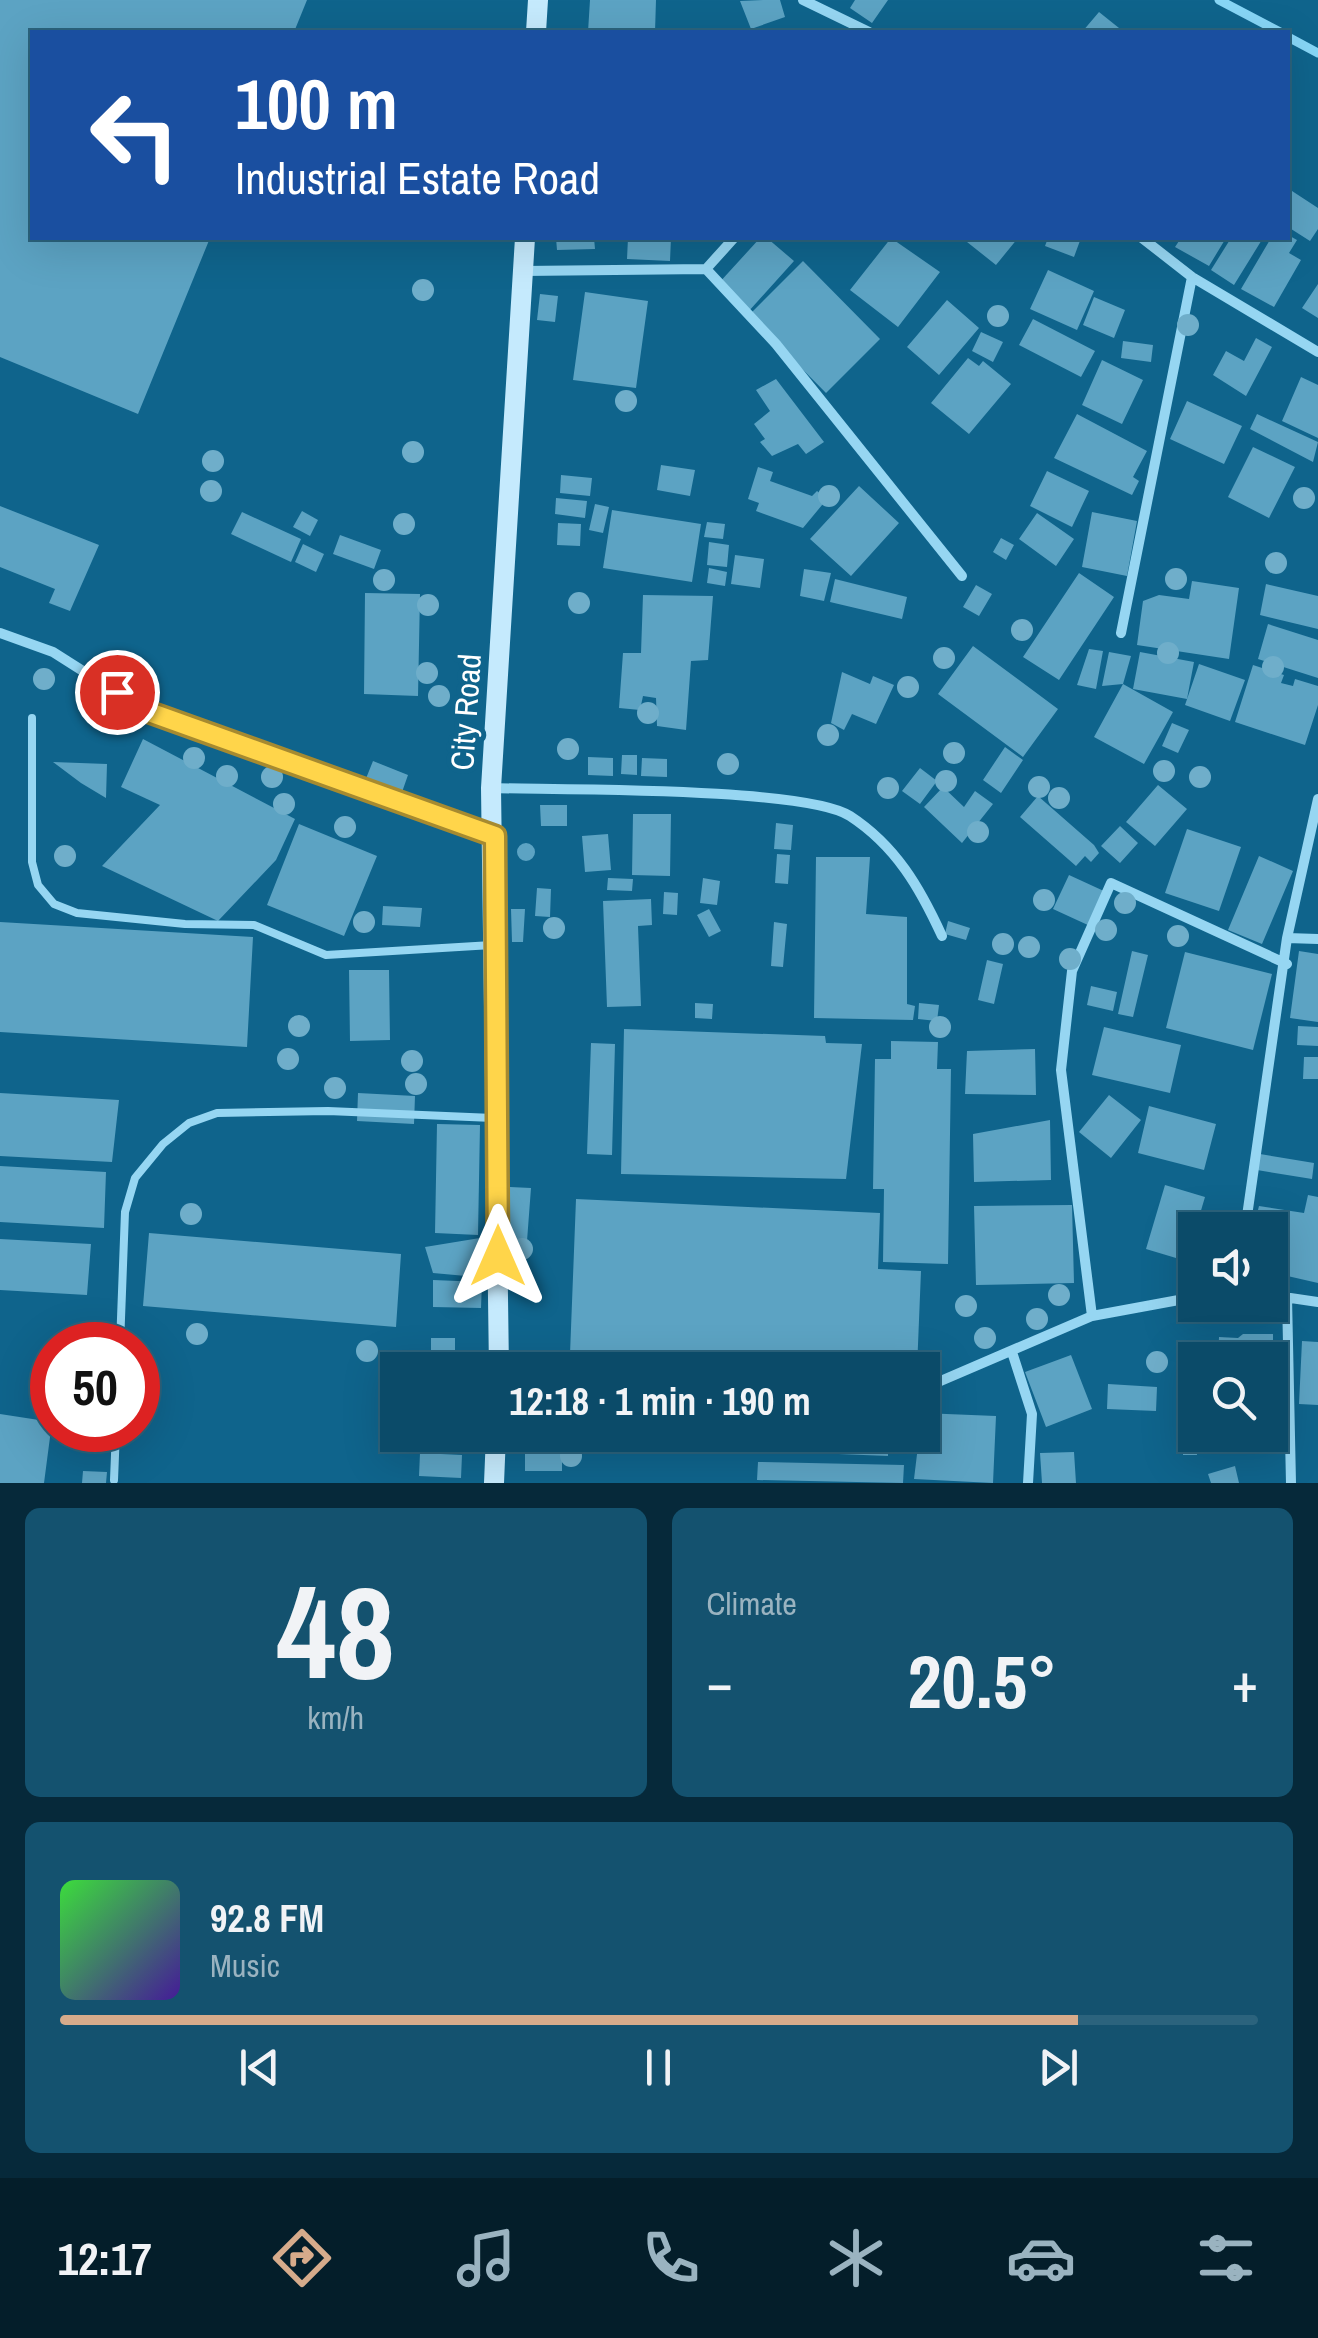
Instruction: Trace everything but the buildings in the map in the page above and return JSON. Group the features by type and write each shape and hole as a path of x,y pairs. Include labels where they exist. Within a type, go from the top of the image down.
{"main road":[{"path":"536,30 538,0"},
{"name":"City Road","path":"499,1352 495,836 491,788 525,240"},
{"path":"494,1483 495,1452"}],"street":[{"path":"803,0 862,30"},
{"path":"523,271 706,269 732,240"},
{"path":"1145,240 1192,277 1318,352"},
{"path":"706,269 776,344 962,576"},
{"path":"1121,632 1192,277"},
{"path":"0,633 53,652 149,712 495,836"},
{"path":"491,788 793,800 847,814 892,850 920,889 942,936"},
{"path":"1249,1212 1287,964 1287,938 1318,799"},
{"path":"1092,1316 1061,1070 1072,971 1111,884 1287,964"},
{"path":"1287,938 1318,939"},
{"path":"1288,1297 1318,1302"},
{"path":"940,1381 1092,1316 1178,1301"},
{"path":"1288,1322 1291,1483"},
{"path":"1012,1352 1032,1414 1028,1483"}],"lane":[{"path":"32,718 32,862 38,885 54,904 78,912 149,920 254,925 326,955 496,945"},
{"path":"121,1322 125,1212 135,1178 163,1144 189,1123 217,1113 497,1118"},
{"path":"114,1480 115,1452"}],"waterway":[{"path":"1219,0 1276,30"},
{"path":"1290,38 1318,53"}],"route":[{"path":"117,692 149,712 495,836 498,1256"}]}
